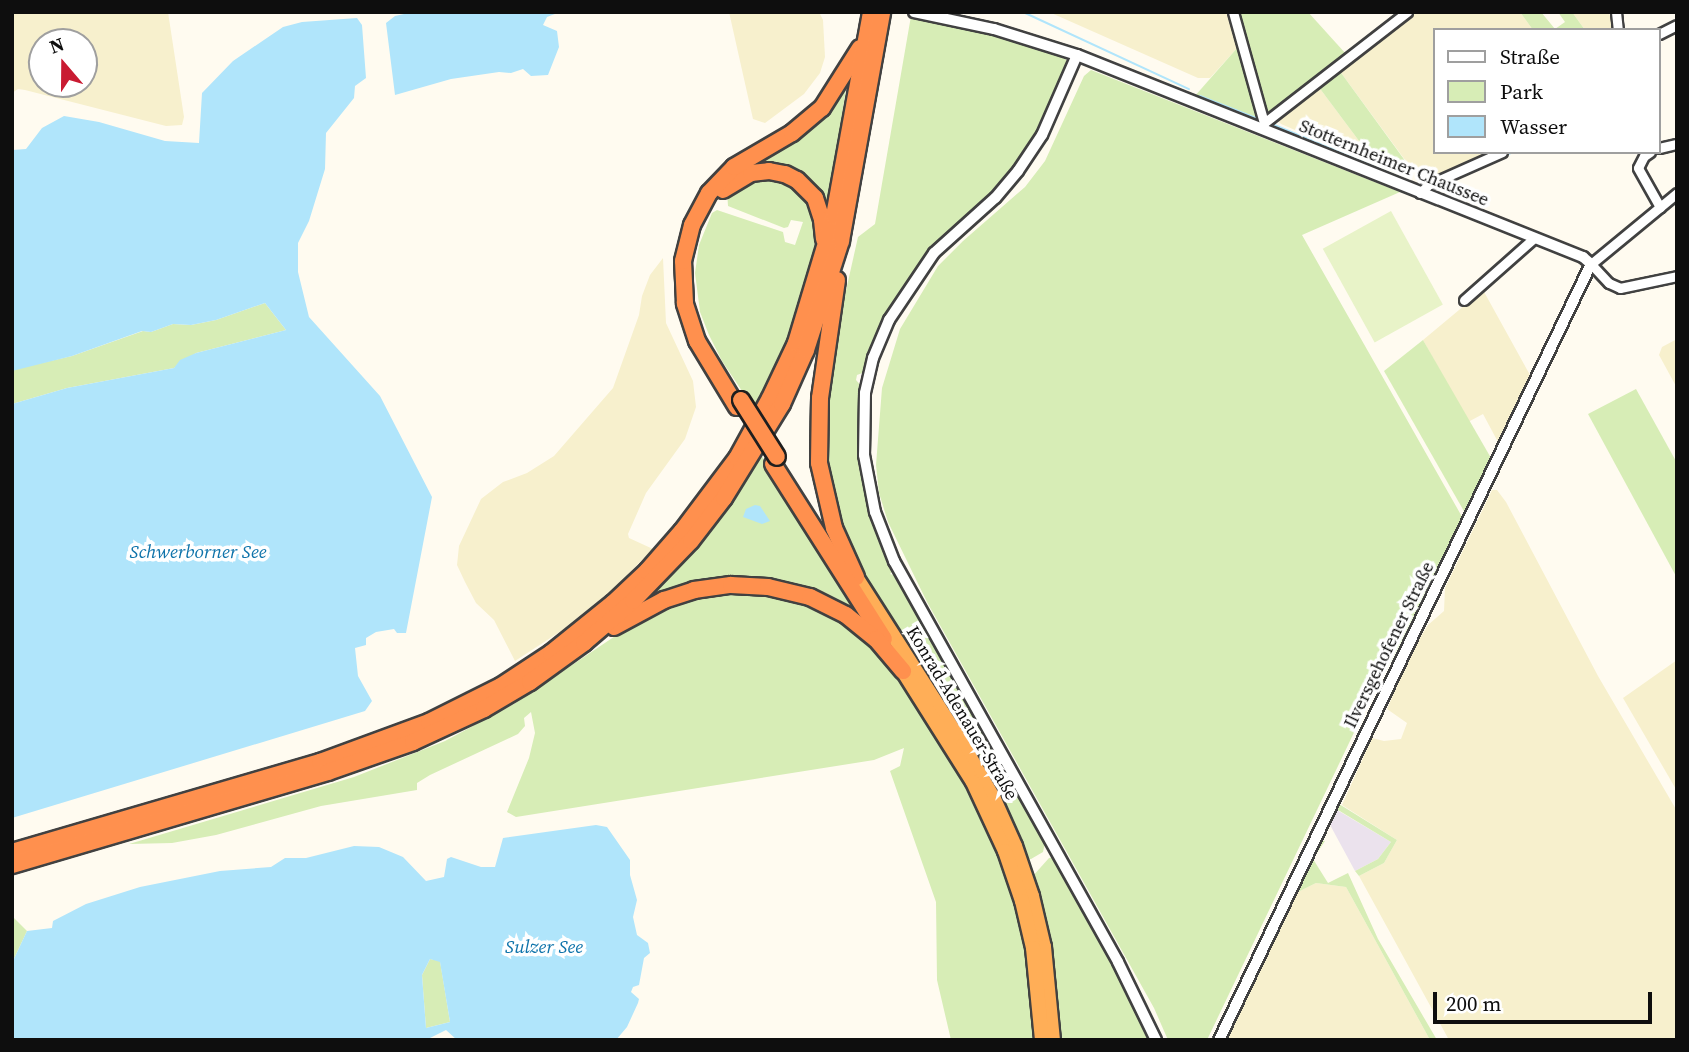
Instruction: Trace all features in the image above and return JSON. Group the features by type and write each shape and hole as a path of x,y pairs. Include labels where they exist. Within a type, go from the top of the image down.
{"highway":[{"path":"12,852 320,762 390,738 478,698 551,653 613,604 647,571 715,489 771,398 796,343 825,253 871,12"},
{"path":"856,577 832,520 818,463 820,398 835,303 841,241 883,12"},
{"path":"866,37 842,81 822,108 792,133 734,167 709,193 692,225 683,261 685,303 703,352 775,460 903,671"},
{"path":"739,404 705,338 693,302 691,263 699,228 706,213 725,188 736,179 769,171 785,174 797,180 815,198 822,220 825,253"},
{"path":"12,865 395,750 496,702 584,643 633,601 674,559 746,465 782,404 806,350 841,241"},
{"path":"775,460 856,577"},
{"name":"Konrad-Adenauer-Straße","path":"856,577 963,745 994,799 1015,846 1032,896 1044,947 1053,1040"},
{"path":"584,643 674,597 721,586 759,586 802,594 846,615 876,639 903,671"},
{"name":"Konrad-Adenauer-Straße","path":"903,671 973,782 1005,851 1022,901 1033,948 1042,1040"}],"street":[{"name":"Stotternheimer Chaussee","path":"914,12 994,29 1077,55 1241,121 1262,126 1420,193 1583,257 1591,264"},
{"path":"1233,12 1262,126 1407,12"},
{"path":"1661,33 1677,25"},
{"path":"1077,55 1042,135 1018,171 995,198 934,253 888,320 873,358 865,393 864,455 874,512 894,561 1118,961 1156,1040"},
{"path":"1420,193 1428,185 1498,154"},
{"path":"1647,154 1638,168 1660,207"},
{"path":"1677,193 1591,264 1609,283 1620,288 1677,276"},
{"path":"1464,300 1534,238"},
{"name":"Ilversgehofener Straße","path":"1219,1040 1591,264"}],"shaded area":[{"path":"12,12 168,12 184,117 182,125 166,126 56,98 98,98 98,28 28,28 28,91 18,89 12,93"},
{"path":"729,12 819,12 823,20 825,57 820,73 804,94 765,123 753,119"},
{"path":"1049,12 1228,12 1238,47 1210,78 1198,78"},
{"path":"1414,12 1520,12 1532,28 1434,28 1434,154 1487,154 1422,183 1339,70"},
{"path":"1572,12 1609,12 1613,28 1584,28"},
{"path":"1318,86 1377,165 1277,120"},
{"path":"663,258 666,323 693,381 696,407 685,439 646,493 628,534 629,538 653,549 612,590 561,631 515,661 494,620 476,603 465,582 457,565 459,546 481,499 503,482 527,473 554,456 613,388 650,275"},
{"path":"1483,290 1530,375 1498,442 1483,414 1468,422 1423,340"},
{"path":"1677,339 1677,388 1659,355 1662,347"},
{"path":"1492,490 1497,490 1506,502 1598,676 1677,811 1677,1040 1449,1040 1359,876 1384,863 1397,840 1342,805 1372,738 1384,741 1401,739 1407,723 1387,709 1413,649 1428,625 1444,611 1445,588"},
{"path":"1677,660 1677,791 1623,698"},
{"path":"1337,810 1391,842 1378,859 1355,871 1329,823"},
{"path":"1316,883 1346,887 1430,1040 1227,1040 1298,892"}],"green space":[{"path":"1237,12 1308,12 1346,54 1267,113"},
{"path":"1520,12 1541,12 1554,28 1532,28"},
{"path":"1558,12 1572,12 1584,28 1556,28 1565,22"},
{"path":"911,16 978,28 1062,54 1066,60 1067,68 1051,108 1031,146 990,197 932,250 914,272 890,309 865,372 857,375 856,380 863,388 859,449 863,478 877,531 895,569 890,574 897,576 1046,838 1043,852 1031,859 1026,859 850,556 825,479 827,375 858,237 875,224"},
{"path":"1238,47 1257,118 1250,120 1194,97"},
{"path":"1091,70 1400,192 1302,235 1465,522 1360,720 1207,1040 1168,1040 1154,1008 927,602 888,522 879,493 876,465 882,388 900,329 938,266 1025,187 1045,161 1084,76"},
{"path":"1339,70 1406,162 1395,173 1377,165 1318,86"},
{"path":"846,89 828,206 823,205 818,193 744,168 815,124"},
{"path":"751,176 784,178 811,201 819,239 786,341 754,409 722,361 709,335 700,312 695,273 699,245 712,213 717,210 783,232 785,242 795,245 803,222 791,220 788,227 784,228 728,206 727,191"},
{"path":"1391,211 1443,305 1375,342 1323,249"},
{"path":"265,303 286,330 196,353 174,368 67,388 12,404 12,371 15,369 72,356 143,331 151,332 173,324 191,325 216,320"},
{"path":"1423,340 1491,458 1465,513 1384,371"},
{"path":"1636,389 1677,463 1677,578 1588,414"},
{"path":"761,455 822,546 876,635 759,581 635,610 695,547 731,501"},
{"path":"716,591 784,594 838,616 878,647 946,746 992,830 1025,928 1038,1040 951,1040 937,980 936,902 890,771 900,766 904,748 874,760 516,817 507,812 529,758 535,733 531,712 524,718 525,726 518,734 430,775 417,783 417,790 321,806 216,835 172,843 129,844 354,777 445,741 514,704 648,614"},
{"path":"1339,804 1397,840 1384,863 1359,876 1355,871 1378,859 1391,842 1338,810 1329,823"},
{"path":"1318,840 1325,841 1313,859 1328,883 1348,873 1378,939 1437,1040 1430,1040 1346,887 1316,883 1298,892 1227,1040 1222,1040"},
{"path":"1056,857 1126,983 1152,1040 1058,1040 1032,877 1049,858"},
{"path":"12,916 27,931 12,963"},
{"path":"430,959 440,961 450,1022 426,1028 422,975"}],"water":[{"path":"413,12 560,12 547,17 543,25 557,31 559,47 548,75 531,76 523,69 511,73 499,72 451,79 395,95 386,23 395,16"},
{"name":"Schwerborner See","path":"357,18 362,25 366,78 355,86 354,98 326,133 325,169 309,221 298,243 298,272 309,317 380,396 432,497 406,633 397,633 394,629 376,632 366,638 366,645 355,648 358,676 372,701 365,711 12,818 12,404 67,388 174,368 180,360 196,353 286,330 265,303 216,320 191,325 173,324 151,332 142,331 72,356 12,371 12,150 26,149 42,128 64,116 99,122 165,141 199,143 202,93 233,61 283,27 302,22"},
{"path":"760,506 770,521 762,524 743,517 746,509"},
{"name":"Sulzer See","path":"596,825 607,827 630,860 630,875 637,900 633,917 637,935 648,943 650,953 644,958 639,985 633,987 631,992 639,999 638,1003 627,1027 616,1040 457,1040 446,1030 426,1040 12,1040 12,963 27,931 52,928 53,921 86,904 140,887 220,871 271,867 285,858 306,858 354,846 379,847 403,857 426,881 444,877 447,859 451,857 481,867 495,867 503,838","holes":["430,959 440,962 450,1022 426,1028 422,975"]}],"waterway":[{"path":"1023,12 1189,89"},
{"path":"1200,96 1256,118"},
{"path":"1272,124 1416,184"},
{"path":"1431,189 1509,154"}]}
